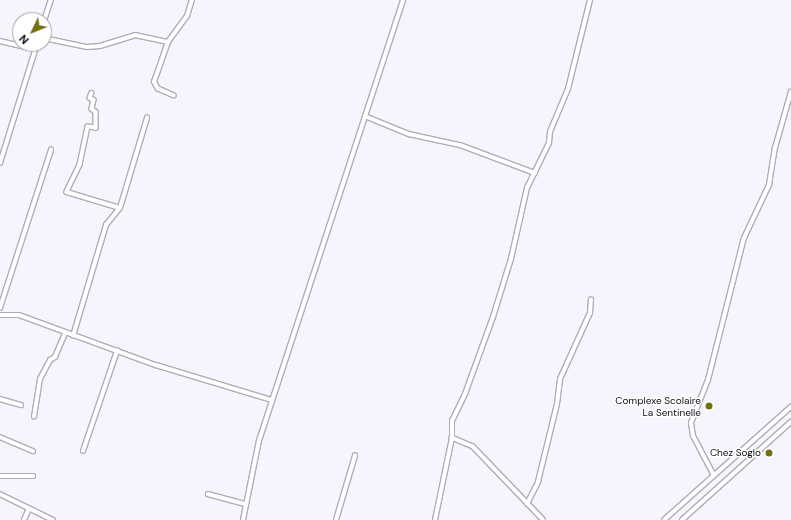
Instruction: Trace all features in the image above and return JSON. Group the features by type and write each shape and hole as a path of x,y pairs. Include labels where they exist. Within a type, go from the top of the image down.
{"street":[{"path":"47,12 51,0"},
{"path":"174,96 158,89 154,82 168,42 187,16 192,0"},
{"path":"243,520 259,441 328,236 403,0"},
{"path":"435,520 452,438 452,421 494,317 511,259 527,188 549,143 550,132 568,89 590,0"},
{"path":"52,40 87,47 100,46 135,35 168,42"},
{"path":"0,42 12,44"},
{"path":"0,163 35,52"},
{"path":"714,476 693,436 691,423 708,380 744,238 769,184 775,148 791,92"},
{"path":"92,93 90,98 94,100 92,109 96,112 96,128 88,127 80,165 67,192 120,208"},
{"path":"365,116 409,134 460,145 535,173"},
{"path":"73,336 106,225 120,208 147,118"},
{"path":"0,308 51,150"},
{"path":"526,504 538,482 557,404 560,379 590,313 592,300"},
{"path":"0,315 19,315 117,351 272,400"},
{"path":"34,416 40,379 50,360 56,357 65,333"},
{"path":"83,451 117,351"},
{"path":"0,399 21,405"},
{"path":"664,520 791,407"},
{"path":"682,520 791,422"},
{"path":"0,437 33,451"},
{"path":"452,438 473,447 543,520"},
{"path":"336,520 355,456"},
{"path":"0,476 32,476"},
{"path":"0,494 53,520"},
{"path":"208,494 246,504"},
{"path":"24,520 29,509"}],"place":[{"name":"Complexe Scolaire La Sentinelle","path":"709,406"},
{"name":"Chez Soglo","path":"769,453"}]}
